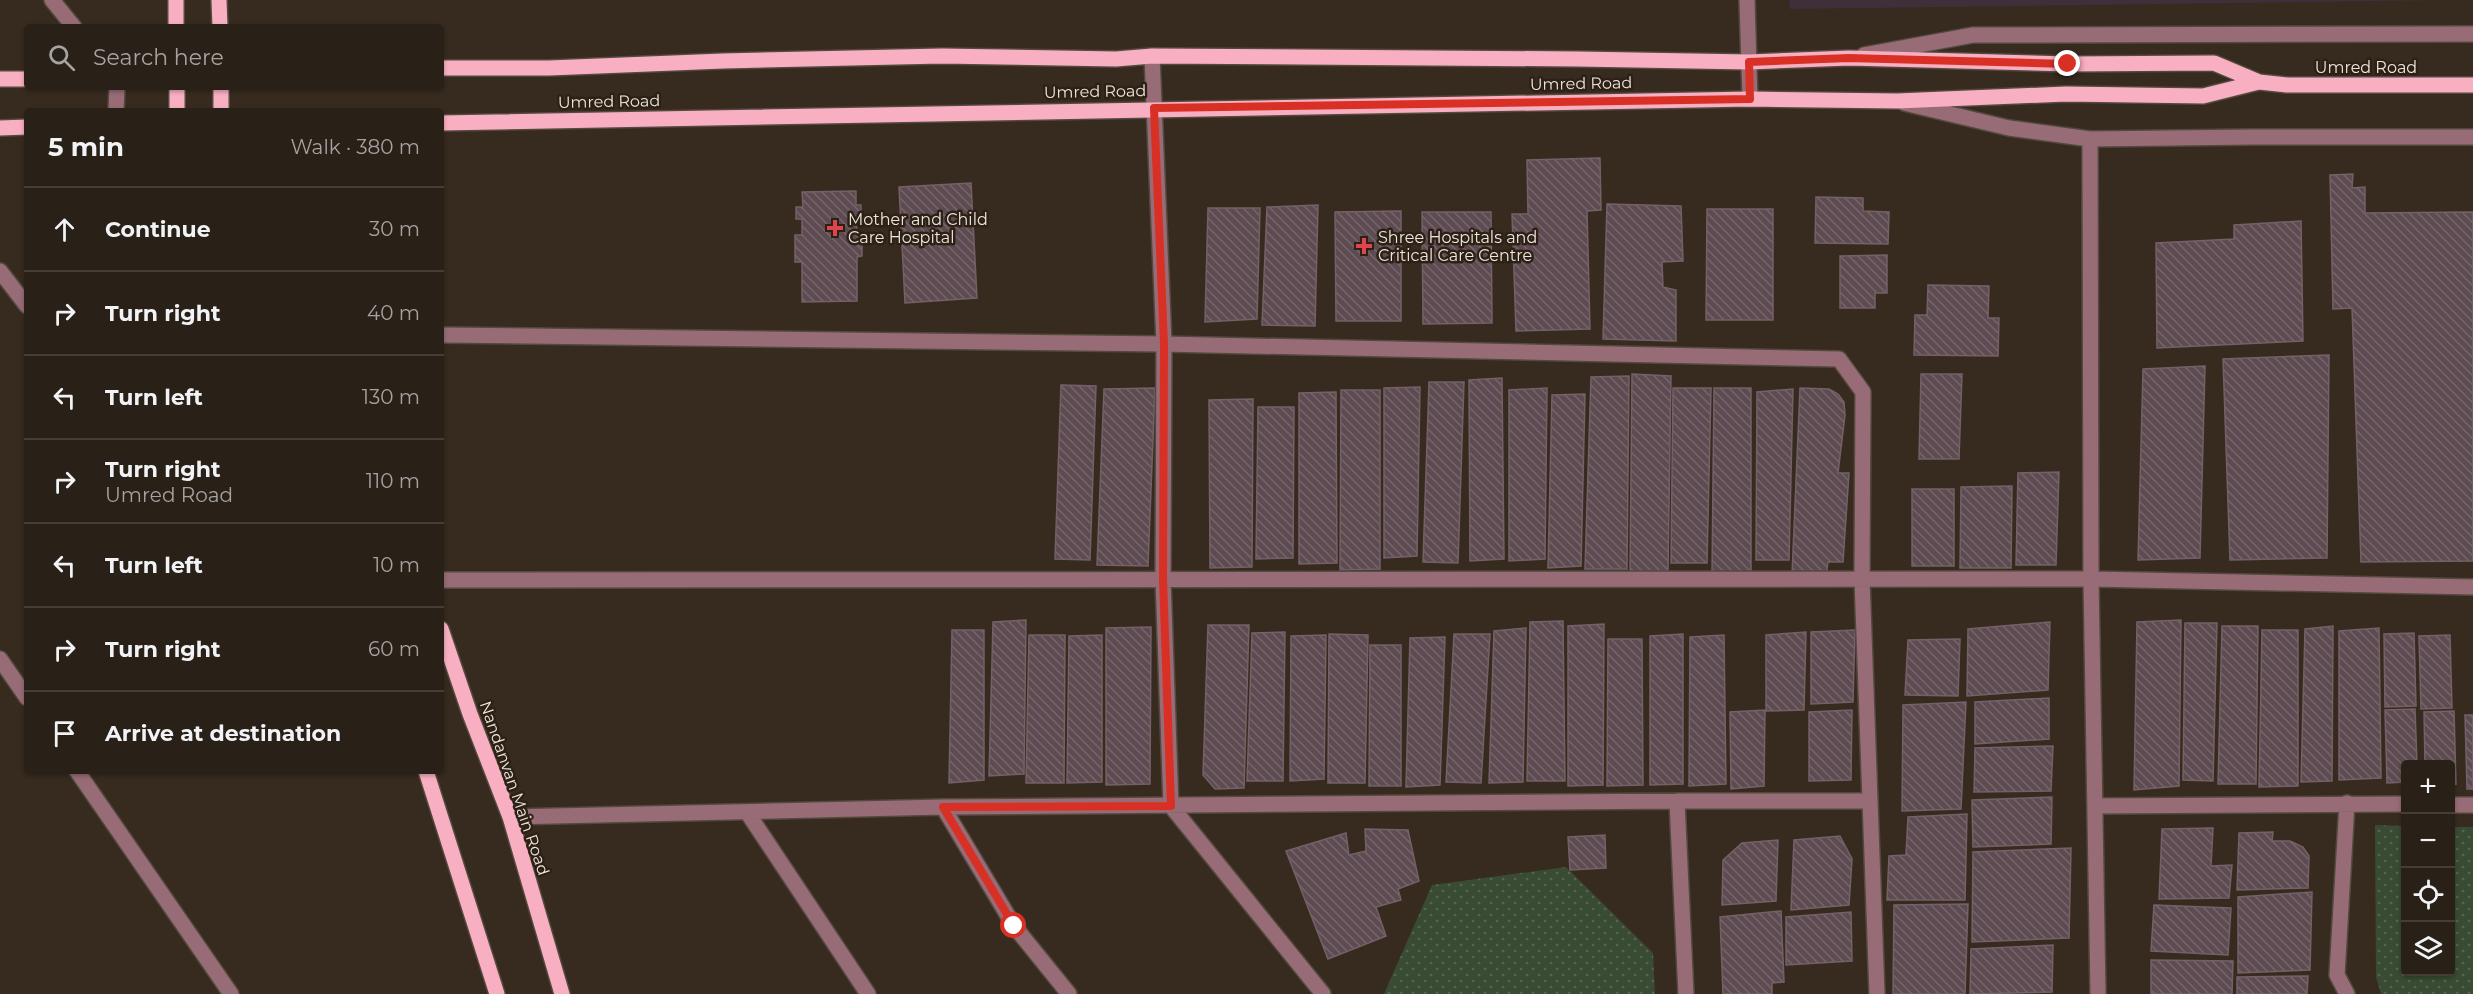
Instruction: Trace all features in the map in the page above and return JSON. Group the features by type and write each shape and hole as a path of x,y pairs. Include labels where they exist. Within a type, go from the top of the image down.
{"main road":[{"path":"176,0 176,24"},
{"path":"219,0 220,24"},
{"path":"444,68 549,68 931,56 1116,59 1152,57 1578,58 1749,62 1849,58 2068,64 2214,63 2259,82"},
{"path":"0,80 24,80"},
{"name":"Umred Road","path":"444,123 1154,108 1750,99 1897,101 2067,94 2203,96 2259,82 2473,85"},
{"path":"177,90 177,108"},
{"path":"221,90 221,108"},
{"path":"0,128 24,127"},
{"name":"Nandanvan Main Road","path":"444,638 470,714 510,817 562,994"},
{"path":"427,774 497,994"}],"street":[{"path":"52,0 72,24"},
{"path":"1747,0 1750,99"},
{"path":"1849,58 1973,35 2473,34"},
{"path":"1152,57 1164,344 1163,579 1171,806 1323,994"},
{"path":"116,108 117,90"},
{"path":"1897,101 2009,128 2090,139 2473,138"},
{"path":"2090,139 2091,579 2098,994"},
{"path":"0,271 24,302"},
{"path":"444,334 1164,344 1839,359 1863,393 1862,579 1877,994"},
{"path":"444,580 2091,579 2473,587"},
{"path":"0,658 24,694"},
{"path":"79,774 231,994"},
{"path":"1677,801 1686,994"},
{"path":"510,817 943,807 1870,801"},
{"path":"2347,803 2337,975 2347,994"},
{"path":"2095,806 2401,804"},
{"path":"2455,805 2473,805"},
{"path":"943,807 1014,926 1069,994"},
{"path":"747,812 868,994"}],"shaded area":[{"path":"1789,0 2449,0 1790,9"}],"green space":[{"path":"2375,825 2401,826 2401,976 2455,976 2455,827 2473,827 2473,994 2381,994 2376,977"},
{"path":"1566,867 1653,953 1655,994 1384,994 1432,885"}],"building":[{"path":"1600,158 1601,210 1587,211 1590,329 1516,331 1512,214 1528,214 1527,160"},
{"path":"2353,174 2352,188 2365,187 2365,213 2473,212 2473,561 2361,562 2352,308 2333,309 2330,175"},
{"path":"971,183 977,298 905,303 899,187"},
{"path":"856,191 856,205 861,205 861,218 856,218 857,236 862,236 862,256 857,257 857,301 802,302 802,262 795,262 795,235 802,235 802,219 796,219 796,207 803,207 802,192"},
{"path":"1816,197 1863,198 1863,211 1889,212 1888,244 1815,243"},
{"path":"1607,204 1681,206 1683,261 1662,262 1663,287 1676,290 1676,341 1603,339"},
{"path":"1318,205 1315,326 1262,325 1267,207"},
{"path":"1208,208 1260,208 1257,319 1205,322"},
{"path":"1707,209 1773,209 1773,320 1706,320"},
{"path":"1401,211 1401,321 1336,321 1335,212"},
{"path":"1422,212 1491,212 1492,323 1423,324"},
{"path":"2301,221 2303,341 2157,348 2156,243 2234,239 2234,225"},
{"path":"1887,255 1887,293 1875,293 1875,308 1840,308 1840,256"},
{"path":"1928,285 1989,286 1988,318 1999,318 1998,356 1914,355 1915,315 1927,315"},
{"path":"2329,355 2327,558 2230,560 2223,359"},
{"path":"2205,366 2200,558 2138,560 2143,369"},
{"path":"1632,374 1671,376 1668,571 1630,572"},
{"path":"1921,374 1962,374 1959,459 1919,459"},
{"path":"1629,376 1627,569 1585,569 1591,377"},
{"path":"1502,378 1504,559 1470,561 1469,380"},
{"path":"1429,382 1464,382 1458,563 1423,562"},
{"path":"1061,385 1096,386 1090,560 1055,559"},
{"path":"1420,387 1417,556 1384,558 1384,388"},
{"path":"1155,388 1148,566 1097,565 1104,389"},
{"path":"1547,388 1545,559 1509,561 1509,390"},
{"path":"1673,388 1711,388 1707,563 1671,563"},
{"path":"1714,388 1751,388 1751,574 1712,575"},
{"path":"1800,388 1829,389 1838,394 1844,402 1845,415 1838,473 1849,473 1843,562 1828,562 1826,577 1792,576"},
{"path":"1793,389 1789,560 1756,560 1757,392"},
{"path":"1341,390 1380,390 1380,569 1340,570"},
{"path":"1336,392 1337,563 1299,564 1299,393"},
{"path":"1585,394 1581,566 1548,568 1552,395"},
{"path":"1253,399 1252,567 1210,568 1209,400"},
{"path":"1258,407 1294,407 1293,558 1256,559"},
{"path":"2059,472 2056,565 2016,565 2018,473"},
{"path":"2012,486 2011,568 1960,568 1961,487"},
{"path":"1912,489 1954,489 1954,566 1912,566"},
{"path":"1026,620 1024,774 989,776 993,622"},
{"path":"2181,620 2179,786 2134,790 2137,622"},
{"path":"1563,621 1565,781 1527,781 1530,622"},
{"path":"2050,622 2048,690 1967,696 1968,629"},
{"path":"2185,623 2217,623 2213,781 2183,780"},
{"path":"1604,624 1603,785 1568,786 1568,626"},
{"path":"1208,625 1249,625 1244,788 1215,789 1203,775"},
{"path":"2222,626 2258,626 2256,784 2218,784"},
{"path":"2333,626 2332,781 2301,782 2305,629"},
{"path":"1151,627 1150,784 1106,785 1106,628"},
{"path":"1526,628 1523,782 1489,783 1494,631"},
{"path":"2379,628 2381,778 2339,780 2339,631"},
{"path":"952,630 984,630 984,780 949,783"},
{"path":"1855,630 1853,702 1811,704 1811,632"},
{"path":"2262,630 2298,630 2298,786 2259,787"},
{"path":"1285,632 1283,781 1247,781 1252,633"},
{"path":"1806,632 1804,710 1766,711 1766,635"},
{"path":"2414,633 2416,706 2385,707 2384,634"},
{"path":"1329,634 1368,635 1365,783 1328,783"},
{"path":"1454,634 1490,634 1481,783 1446,782"},
{"path":"1683,634 1683,784 1650,785 1650,636"},
{"path":"1029,635 1065,635 1064,783 1026,783"},
{"path":"1102,635 1102,782 1067,783 1069,636"},
{"path":"1326,635 1324,779 1290,781 1291,636"},
{"path":"1724,635 1726,784 1689,786 1690,637"},
{"path":"2450,635 2452,708 2421,709 2419,636"},
{"path":"1445,637 1440,785 1406,787 1410,638"},
{"path":"1608,639 1642,639 1643,785 1607,786"},
{"path":"1960,639 1958,696 1905,695 1908,640"},
{"path":"1370,645 1401,645 1401,786 1369,786"},
{"path":"2049,698 2049,739 1975,744 1975,702"},
{"path":"1966,702 1961,809 1902,811 1903,705"},
{"path":"2415,709 2417,760 2401,760 2401,782 2387,783 2385,710"},
{"path":"1765,710 1764,786 1731,789 1730,712"},
{"path":"1852,710 1851,780 1809,781 1809,712"},
{"path":"2454,711 2456,784 2455,760 2425,760 2424,712"},
{"path":"2465,715 2473,715 2473,789 2467,789"},
{"path":"2053,746 2051,791 1974,792 1975,748"},
{"path":"2052,797 2051,844 1973,847 1972,800"},
{"path":"1967,814 1965,900 1887,900 1889,856 1906,855 1908,817"},
{"path":"2213,828 2211,866 2232,865 2229,898 2159,899 2162,829"},
{"path":"1365,829 1408,830 1419,881 1398,889 1401,900 1376,907 1386,936 1328,959 1286,851 1346,833 1349,855 1366,851"},
{"path":"2273,832 2272,841 2290,841 2303,847 2309,856 2308,888 2237,890 2239,833"},
{"path":"1605,835 1606,868 1570,870 1568,837"},
{"path":"1840,836 1852,859 1849,905 1791,910 1794,840"},
{"path":"1778,840 1776,901 1722,905 1723,860 1742,843"},
{"path":"2071,848 2069,938 1972,942 1973,852"},
{"path":"2312,892 2310,970 2238,973 2238,897"},
{"path":"1968,904 1965,994 1893,994 1894,905"},
{"path":"2154,905 2231,908 2228,955 2151,951"},
{"path":"1781,911 1784,982 1772,983 1772,994 1723,994 1720,917"},
{"path":"1851,912 1852,961 1786,965 1786,917"},
{"path":"2053,945 2052,992 1970,994 1971,949"},
{"path":"2151,960 2233,961 2232,994 2151,994"},
{"path":"2308,976 2307,994 2237,994 2237,977"}],"place":[{"name":"Mother and Child Care Hospital","path":"835,228"},
{"name":"Shree Hospitals and Critical Care Centre","path":"1364,246"}],"route":[{"path":"1014,926 943,807 1171,806 1163,579 1164,344 1154,108 1750,99 1749,62 1849,58 2068,64"}]}
